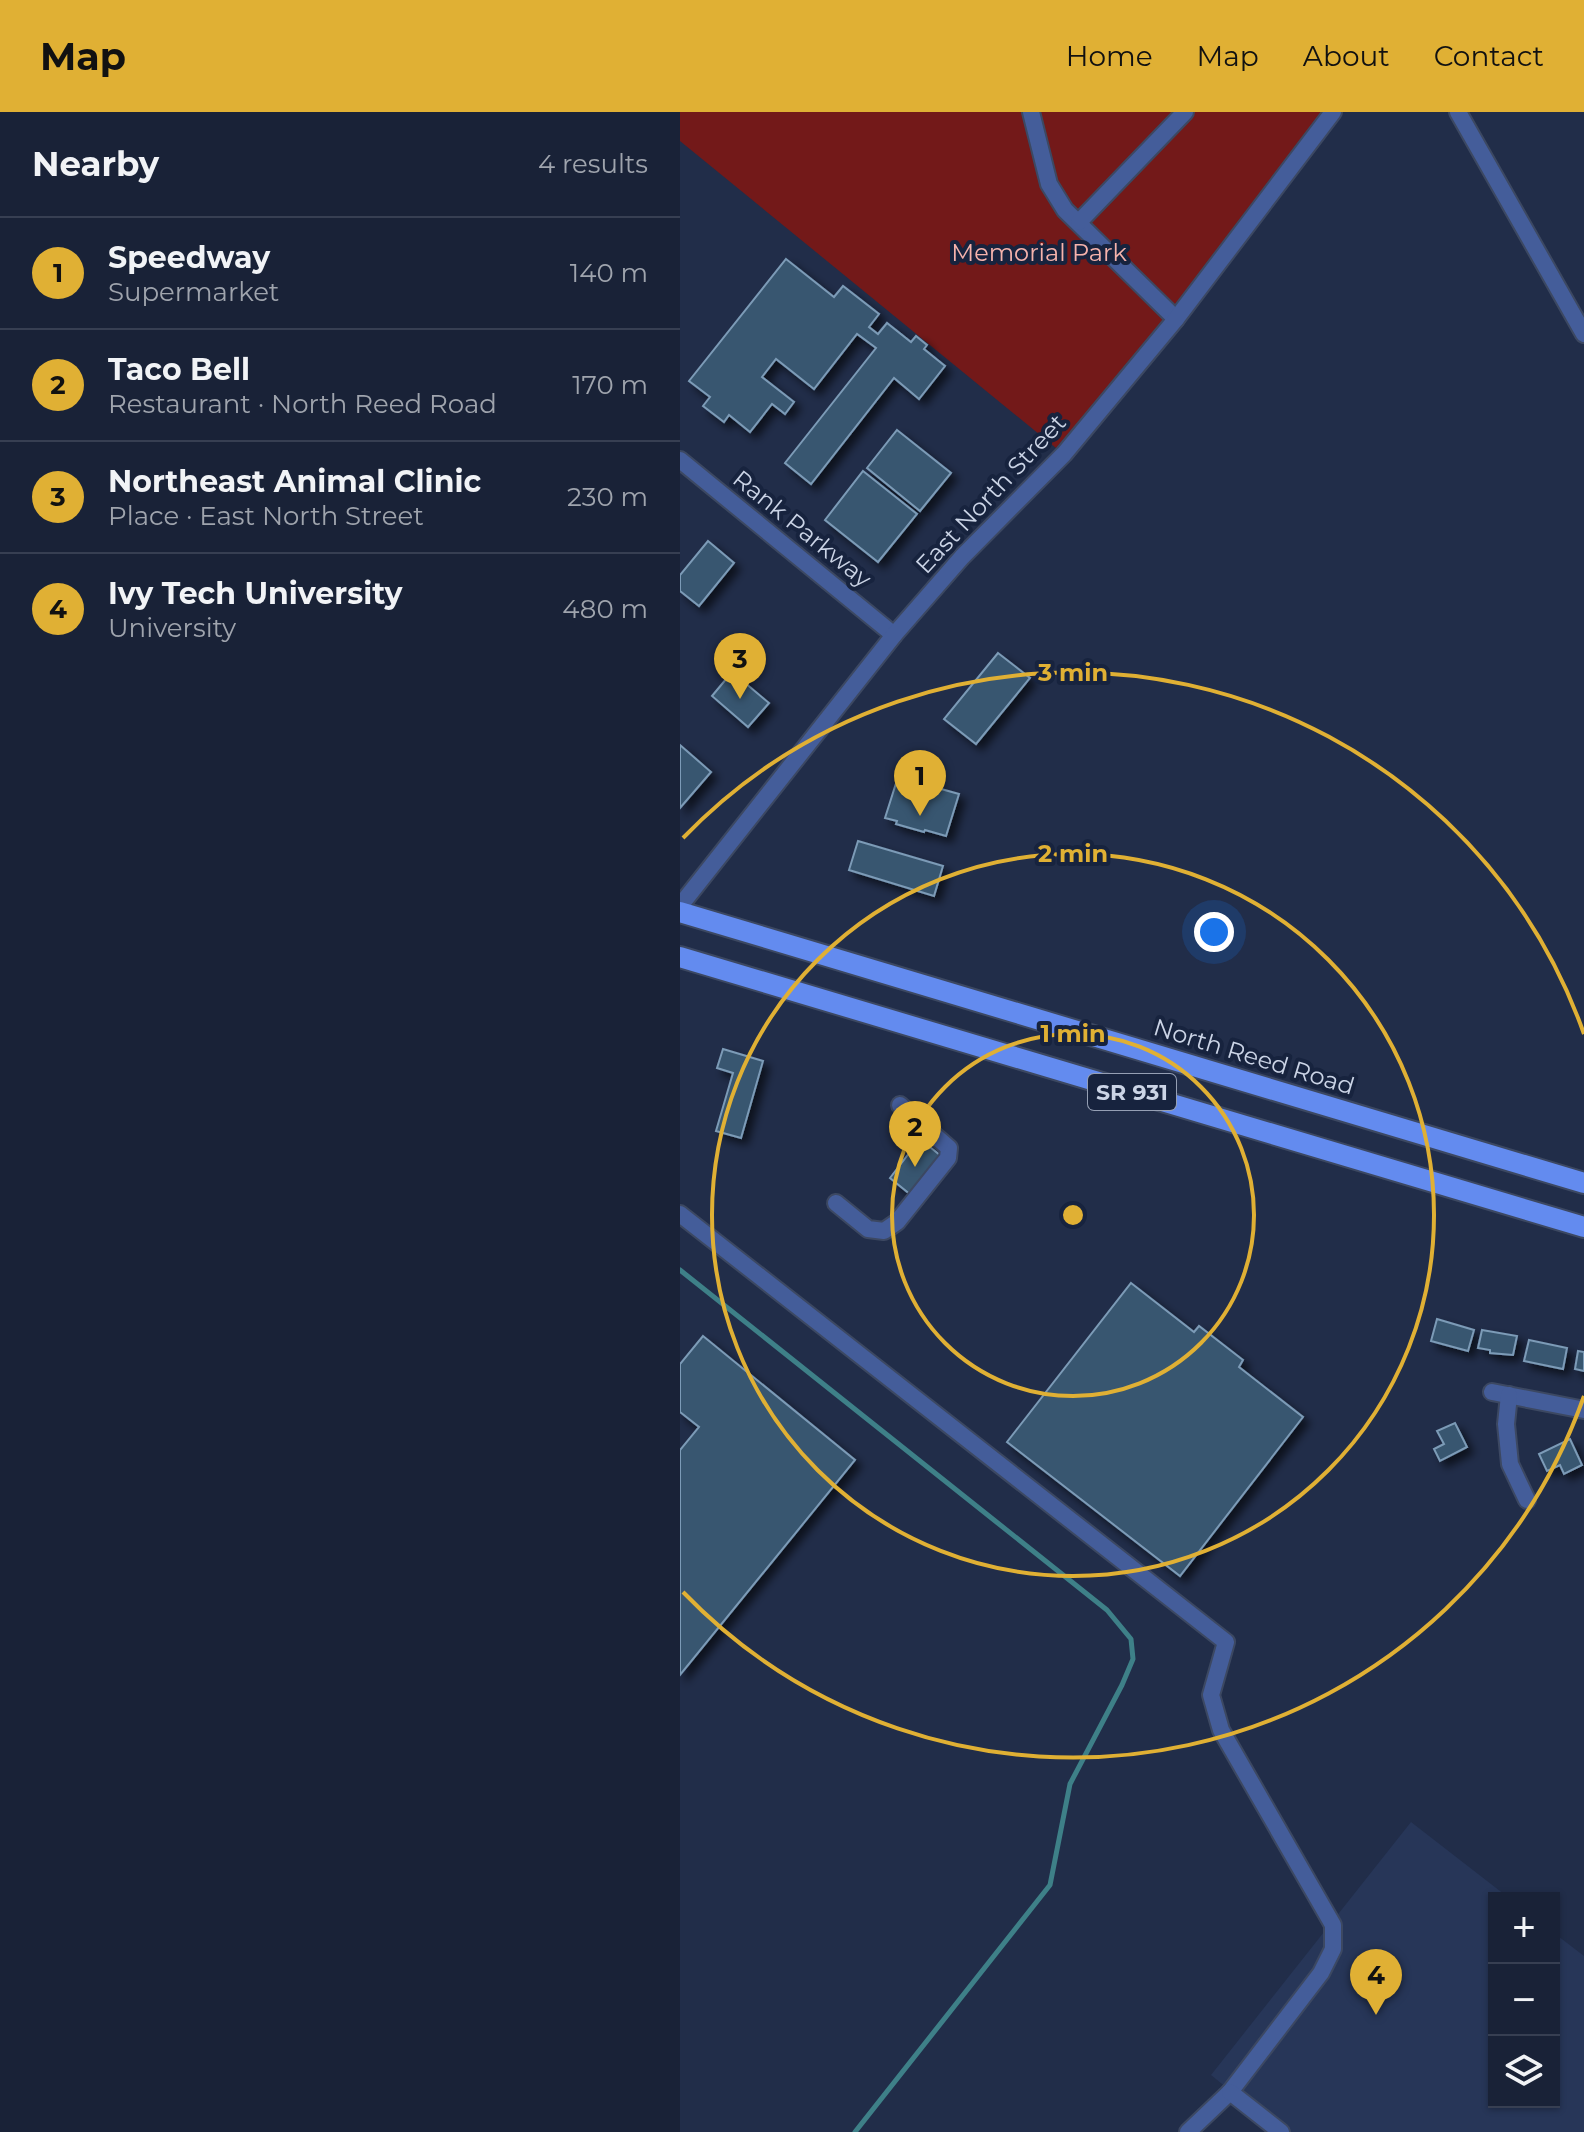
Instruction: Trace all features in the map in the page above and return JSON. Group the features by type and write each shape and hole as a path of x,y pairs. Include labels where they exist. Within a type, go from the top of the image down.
{"main road":[{"name":"North Reed Road","path":"680,909 1584,1183"},
{"name":"SR 931","path":"680,957 1584,1227"}],"street":[{"path":"1031,112 1049,184 1065,210 1176,319"},
{"path":"1079,222 1185,112"},
{"name":"East North Street","path":"680,909 894,635 962,557 1064,454 1176,319 1333,112"},
{"path":"1458,112 1584,334"},
{"name":"Rank Parkway","path":"680,460 894,635"},
{"path":"836,1203 868,1229 884,1231 897,1222 948,1158 949,1148 941,1138 900,1105"},
{"path":"680,1214 1226,1642 1211,1695 1221,1730 1333,1925 1333,1949 1321,1973 1230,2092 1188,2132"},
{"path":"1527,1500 1510,1464 1500,1394 1584,1410"},
{"path":"1230,2092 1281,2132"}],"shaded area":[{"path":"1411,1822 1501,1892 1488,1892 1488,2108 1560,2108 1560,1938 1584,1956 1584,2132 1281,2132 1211,2075"}],"green space":[{"name":"Memorial Park","path":"680,112 1325,112 1175,311 1056,448 680,141"}],"building":[{"path":"786,259 834,297 843,286 879,314 869,327 878,334 887,323 911,342 916,336 927,345 924,349 945,366 919,399 894,378 811,484 785,463 876,348 857,334 814,389 776,359 762,377 794,402 785,414 772,404 750,432 729,415 724,422 703,406 710,397 689,381"},
{"path":"897,430 951,473 920,511 867,468"},
{"path":"863,471 917,514 878,562 825,520"},
{"path":"708,541 734,563 699,606 680,591 680,575"},
{"path":"998,653 1030,678 976,744 944,719"},
{"path":"732,672 769,703 748,727 712,696"},
{"path":"680,745 711,772 680,808"},
{"path":"898,777 959,794 946,836 896,824 897,821 885,818"},
{"path":"858,841 943,866 934,896 849,870"},
{"path":"723,1049 763,1061 741,1138 716,1131 733,1073 717,1068"},
{"path":"920,1139 941,1156 911,1195 890,1178"},
{"path":"1131,1283 1194,1332 1199,1326 1243,1360 1239,1367 1303,1417 1180,1576 1007,1442"},
{"path":"1437,1319 1474,1330 1468,1351 1431,1341"},
{"path":"1482,1330 1517,1336 1513,1355 1490,1353 1490,1350 1478,1348"},
{"path":"703,1336 855,1460 680,1675 680,1450 699,1427 680,1412 680,1364"},
{"path":"1529,1340 1567,1348 1563,1369 1524,1361"},
{"path":"1578,1351 1584,1352 1584,1371 1575,1369"},
{"path":"1455,1423 1467,1447 1440,1461 1434,1449 1444,1444 1437,1431"},
{"path":"1570,1439 1582,1465 1564,1474 1560,1465 1547,1471 1539,1454"}],"waterway":[{"path":"680,1270 1107,1610 1131,1639 1133,1659 1070,1784 1050,1885 855,2132"}],"place":[{"name":"Northeast Animal Clinic","path":"740,699"},
{"name":"Speedway","path":"920,816"},
{"name":"Taco Bell","path":"915,1167"},
{"name":"Ivy Tech University","path":"1376,2015"}]}
